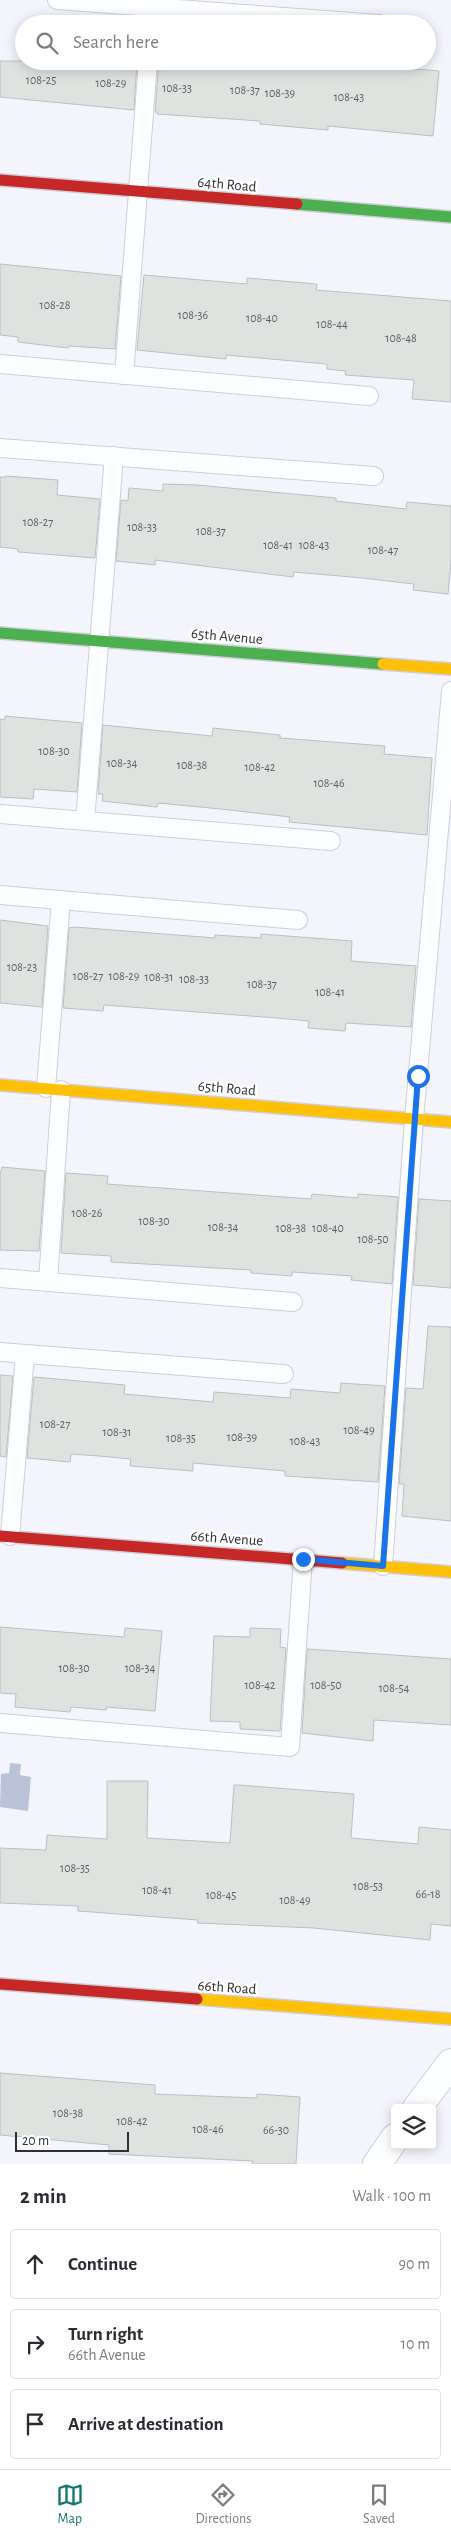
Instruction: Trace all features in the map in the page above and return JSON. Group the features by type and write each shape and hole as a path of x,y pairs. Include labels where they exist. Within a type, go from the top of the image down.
{"street":[{"name":"64th Road","path":"0,180 451,217"},
{"name":"65th Avenue","path":"0,633 451,669"},
{"name":"65th Road","path":"0,1085 451,1122"},
{"name":"66th Avenue","path":"5,1536 451,1572"},
{"name":"66th Road","path":"0,1984 451,2019"},
{"path":"420,2104 451,2064"},
{"path":"377,2164 391,2144"}],"lane":[{"path":"57,0 145,15"},
{"path":"124,375 147,70"},
{"path":"0,364 369,396"},
{"path":"0,448 374,476"},
{"path":"85,821 114,456"},
{"path":"383,1566 414,1119 451,691"},
{"path":"0,814 331,841"},
{"path":"0,895 298,920"},
{"path":"48,1282 53,1089 61,900"},
{"path":"0,1278 293,1302"},
{"path":"0,1352 284,1374"},
{"path":"5,1536 25,1354"},
{"path":"0,1723 290,1747 303,1559"}],"water":[{"path":"10,1763 21,1764 20,1775 31,1777 28,1811 0,1807 1,1774 9,1773"}],"building":[{"path":"0,61 15,61 15,70 136,70 134,110 0,97"},
{"path":"158,70 439,71 433,136 328,126 328,130 260,124 260,121 157,114 155,112"},
{"path":"0,264 121,276 115,349 69,346 68,348 18,342 18,337 0,335"},
{"path":"144,275 247,284 247,278 317,284 316,290 451,301 451,402 412,399 414,380 345,375 346,371 327,369 327,364 226,355 226,359 137,350"},
{"path":"0,477 58,480 57,495 100,499 95,558 18,552 18,549 0,547"},
{"path":"163,484 197,485 336,498 336,501 406,509 407,502 451,506 451,560 448,594 413,590 414,584 362,578 294,572 293,577 155,560 155,565 116,561 121,500 128,501 129,488 163,491"},
{"path":"5,716 82,723 77,792 34,789 33,799 0,797 0,719 5,720"},
{"path":"103,725 212,736 213,728 280,735 280,738 385,746 384,754 432,758 427,835 289,822 290,817 221,809 158,803 157,807 102,801 103,794 98,794"},
{"path":"0,920 48,926 42,1007 0,1003"},
{"path":"69,928 215,938 215,935 261,938 261,934 352,941 351,961 416,966 411,1027 346,1023 345,1031 308,1028 309,1021 277,1018 104,1005 103,1011 63,1008"},
{"path":"2,1167 45,1171 39,1251 0,1250 0,1175"},
{"path":"66,1173 108,1176 107,1184 311,1199 312,1194 358,1198 358,1194 398,1197 392,1284 351,1280 352,1276 292,1272 292,1276 251,1273 251,1270 111,1262 111,1256 61,1253"},
{"path":"419,1199 451,1201 451,1288 413,1285"},
{"path":"428,1326 451,1327 451,1521 402,1516 404,1484 399,1484 406,1388 423,1389"},
{"path":"0,1375 13,1376 6,1457 0,1456"},
{"path":"34,1377 125,1385 124,1394 213,1402 214,1392 290,1398 291,1389 340,1393 341,1383 385,1386 378,1482 285,1476 285,1471 193,1463 193,1471 130,1466 131,1459 71,1454 70,1462 27,1458"},
{"path":"0,1627 124,1637 125,1628 162,1631 155,1711 107,1707 106,1710 71,1707 70,1712 15,1707 16,1694 0,1693"},
{"path":"250,1628 281,1629 280,1647 286,1648 280,1731 240,1729 240,1722 210,1721 214,1636 250,1637"},
{"path":"307,1649 451,1659 451,1725 374,1720 373,1741 302,1733"},
{"path":"107,1781 148,1781 147,1838 230,1843 234,1785 354,1794 351,1838 418,1844 419,1827 451,1830 451,1926 431,1924 430,1940 314,1928 197,1923 198,1920 78,1911 78,1906 0,1903 0,1848 46,1850 47,1835 107,1839"},
{"path":"0,2073 155,2085 155,2094 257,2098 257,2094 300,2097 296,2164 252,2164 253,2161 109,2154 109,2145 0,2135"}],"traffic: fast":[{"path":"297,204 451,217"},
{"path":"0,633 383,664"}],"traffic: slow":[{"path":"383,664 451,669"},
{"path":"0,1085 451,1122"},
{"path":"342,1563 451,1572"},
{"path":"197,1999 451,2019"}],"traffic: jam":[{"path":"0,180 297,204"},
{"path":"0,1536 342,1563"},
{"path":"0,1984 197,1999"}],"route":[{"path":"303,1559 383,1566 418,1076"}]}
